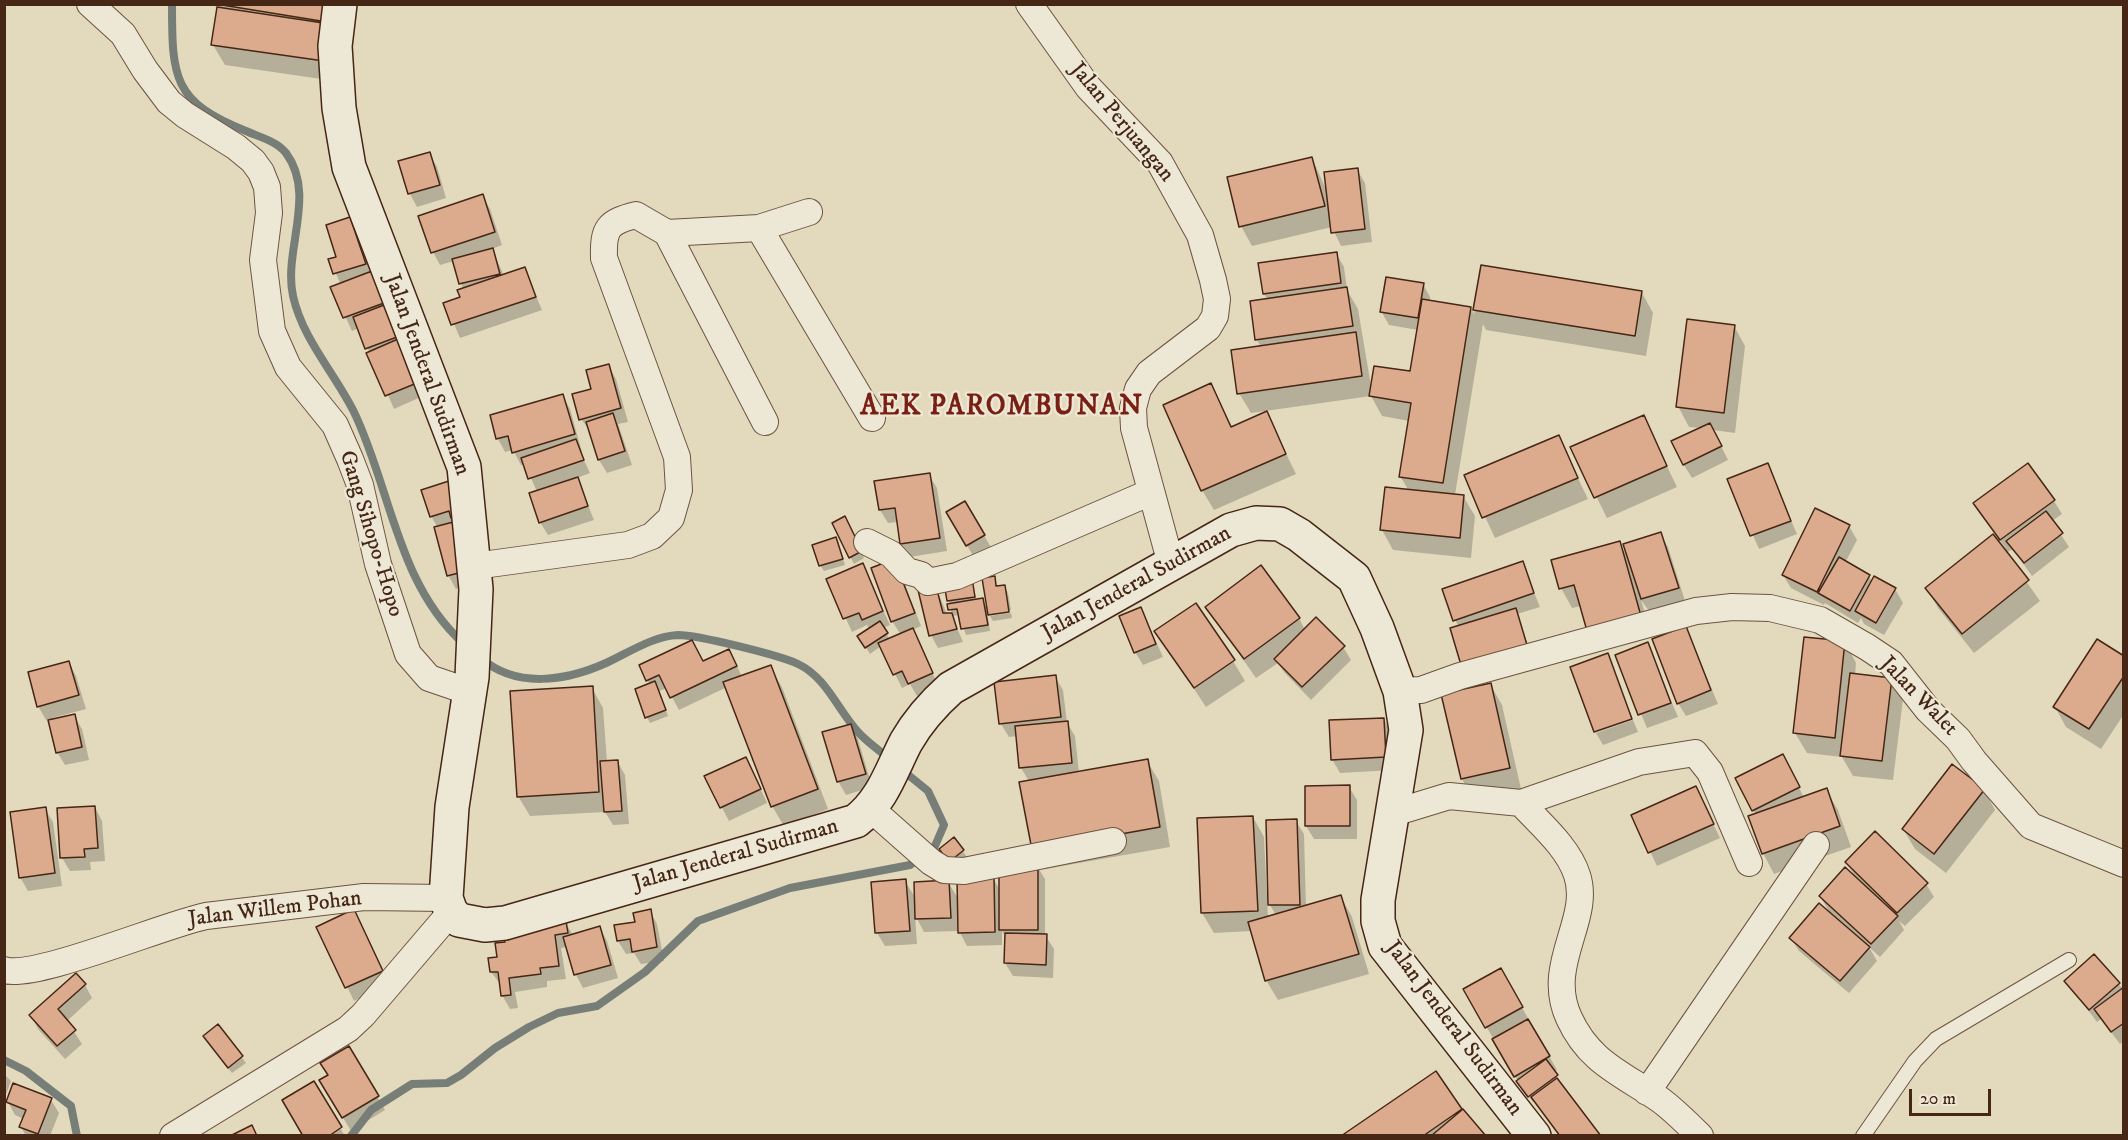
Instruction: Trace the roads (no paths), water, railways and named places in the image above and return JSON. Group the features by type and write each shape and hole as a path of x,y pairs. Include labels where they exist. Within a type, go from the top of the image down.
{"main road":[{"name":"Jalan Jenderal Sudirman","path":"340,4 335,46 339,108 349,167 464,467 476,578 471,685 452,807 449,905 459,920 472,924 505,923 856,821 877,800 906,742 932,705 951,688 1231,530 1256,523 1280,524 1354,578 1377,628 1400,691 1406,730 1390,814 1378,900 1378,921 1385,946 1534,1136"}],"street":[{"name":"Jalan Perjuangan","path":"1029,4 1088,87 1160,163 1200,235 1213,280 1216,299 1215,316 1208,328 1149,373 1138,389 1134,408 1134,428 1171,564"},
{"name":"Gang Sihopo-Hopo","path":"104,9 169,102 185,115 236,147 253,161 261,172 267,187 269,213 263,260 272,331 288,367 335,425 350,459 360,485 381,575 408,654 429,678 471,685"},
{"path":"667,233 759,228 809,212"},
{"path":"476,578 628,544 652,536 672,518 679,490 676,457 604,258 604,244 609,225 617,220 636,215 667,233 765,422"},
{"path":"759,228 872,418"},
{"path":"867,542 891,554 907,571 921,575 928,582 957,576 1151,492"},
{"name":"Jalan Walet","path":"1400,691 1421,690 1460,676 1696,611 1732,607 1770,608 1810,617 1820,620 1891,663 1928,710 1958,739 1974,761 2031,826 2124,864"},
{"path":"1390,814 1449,796 1521,803 1639,762 1695,753 1710,772 1749,863"},
{"path":"877,800 904,839 944,870 964,871 1113,841"},
{"path":"1521,803 1560,846 1577,874 1580,903 1566,948 1560,984 1568,1016 1585,1047 1616,1074 1658,1098 1700,1136"},
{"path":"1647,1092 1816,845"},
{"name":"Jalan Willem Pohan","path":"4,970 23,972 120,943 182,921 206,916 364,897 449,905"},
{"path":"173,1136 348,1029 363,1016 449,905"}],"lane":[{"path":"1863,1136 1915,1061 1936,1040 2069,960"}],"waterway":[{"path":"172,4 173,51 176,69 191,98 222,120 278,145 286,153 295,169 299,187 299,205 291,278 298,312 311,341 354,412 367,442 410,565 424,593 442,620 464,644"},
{"path":"481,658 495,668 510,674 542,679 558,678 591,669 659,638 669,636 703,638 738,646 788,660 808,670 824,685 858,732 889,759"},
{"path":"351,1136 371,1110 412,1084 447,1083 495,1048 529,1027 558,1013 597,1006 645,972 698,921 790,888 910,865 935,846 944,825 928,791 901,769"},
{"path":"4,1060 26,1071 71,1106 77,1136"}],"district":[{"name":"AEK PAROMBUNAN","path":"1002,408"}]}
